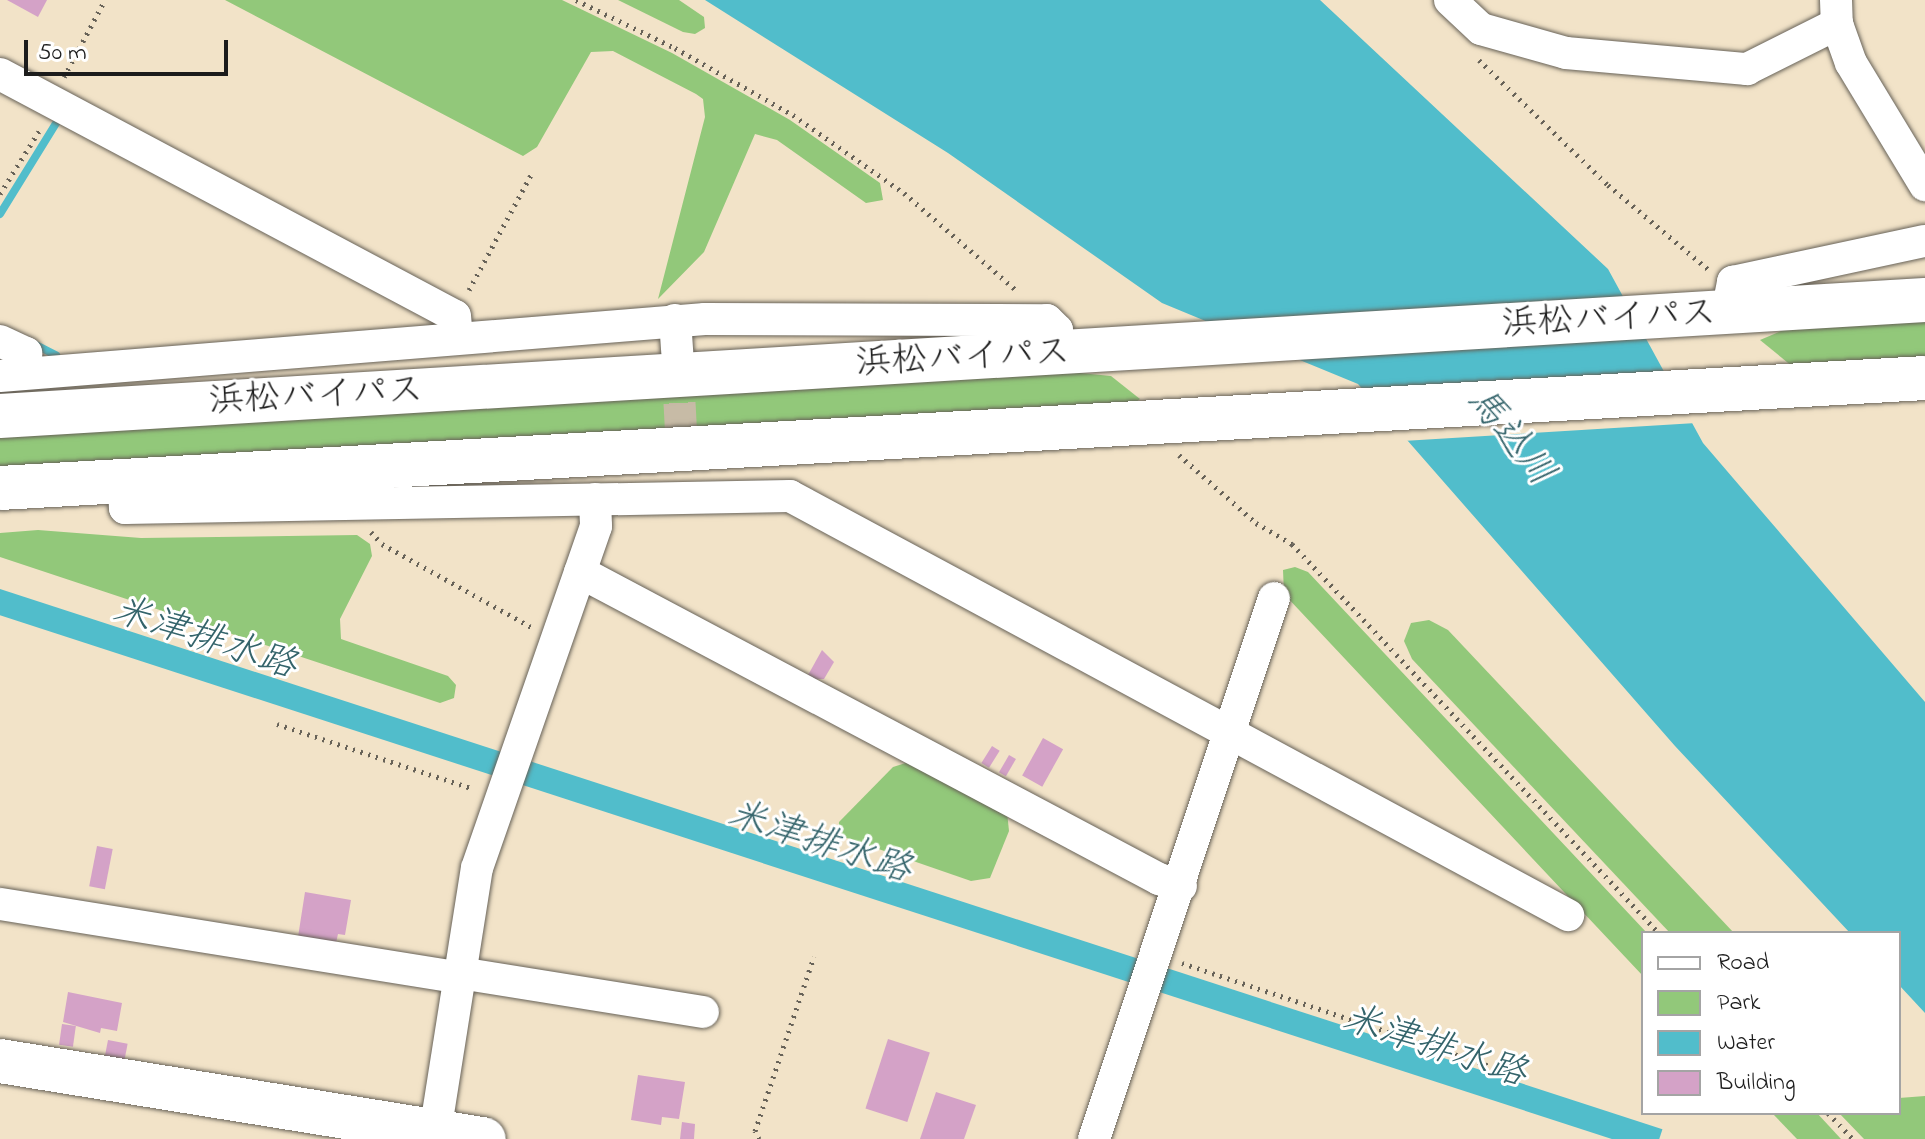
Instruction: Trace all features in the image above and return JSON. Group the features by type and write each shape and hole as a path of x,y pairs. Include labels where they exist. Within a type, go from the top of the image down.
{"main road":[{"name":"浜松バイパス","path":"0,416 1730,297 1925,300"},
{"name":"浜松バイパス","path":"0,488 1170,436 1800,385 1925,378"},
{"path":"0,1061 434,1135 484,1139"}],"street":[{"path":"1466,7 1481,29 1566,53 1747,69 1836,12 1851,63 1925,185"},
{"path":"0,74 456,327"},
{"path":"1730,297 1925,241"},
{"path":"14,374 456,327 676,336 1066,341"},
{"path":"0,341 26,353 14,374"},
{"path":"124,481 125,508 595,499 684,483 790,496 1568,915"},
{"path":"434,1135 477,868 596,526 595,499"},
{"path":"580,572 1159,879 1181,886"},
{"path":"1094,1139 1181,886 1274,598"},
{"path":"0,904 703,1012"}],"path":[{"path":"0,194 53,102 105,0"},
{"path":"576,0 735,80 850,153 957,236 1066,341"},
{"path":"1473,54 1730,297"},
{"path":"456,327 533,171"},
{"path":"1170,436 1256,523 1292,544 1657,931"},
{"path":"367,503 369,530 382,544 557,639"},
{"path":"277,724 502,796"},
{"path":"759,1139 755,1131 814,957"},
{"path":"1156,958 1514,1074"},
{"path":"1830,1115 1853,1139"}],"green space":[{"path":"225,0 562,0 672,53 790,120 880,183 883,200 866,203 777,140 755,134 704,252 658,299 705,117 703,99 696,94 613,51 591,52 537,147 523,156"},
{"path":"618,0 679,0 704,17 705,28 695,34 683,32"},
{"path":"1925,318 1925,359 1793,367 1760,340 1788,328"},
{"path":"1070,372 1111,376 1140,399 1131,406 0,469 0,436"},
{"path":"38,530 141,538 357,535 370,544 372,556 340,619 341,639 448,676 456,685 454,698 440,703 0,557 0,533"},
{"path":"1295,567 1308,572 1645,931 1641,931 1641,974 1284,594 1283,570"},
{"path":"1429,620 1448,630 1732,931 1668,931 1412,659 1404,641 1411,623"},
{"path":"912,761 1007,812 1009,831 990,878 971,881 838,835 839,822 893,767"},
{"path":"1925,1096 1925,1139 1864,1139 1841,1115 1901,1115 1901,1098"},
{"path":"1774,1115 1819,1115 1841,1139 1797,1139"}],"water":[{"name":"馬込川","path":"705,0 1320,0 1608,269 1703,443 1925,702 1925,1013 1901,987 1901,931 1848,931 1675,746 1358,384 1162,303 948,153"},
{"path":"0,589 1662,1129 1659,1139 1612,1139 0,615"}],"pier":[{"path":"1671,376 1696,423 1403,441 1362,395"}],"building":[{"path":"7,0 47,0 38,17"},
{"path":"822,650 834,662 824,679 815,679 808,675"},
{"path":"1043,738 1063,749 1042,787 1022,776"},
{"path":"992,746 1000,751 989,768 981,763"},
{"path":"1009,755 1016,759 1006,776 999,772"},
{"path":"97,846 113,849 105,889 89,886"},
{"path":"305,892 351,900 345,935 338,934 336,943 298,937"},
{"path":"68,992 122,1003 117,1031 101,1028 100,1033 63,1022"},
{"path":"62,1024 76,1026 73,1047 59,1045"},
{"path":"888,1039 930,1053 907,1122 865,1108"},
{"path":"108,1040 128,1044 125,1060 105,1056"},
{"path":"638,1075 685,1082 679,1119 662,1117 661,1125 631,1120"},
{"path":"936,1092 976,1105 964,1139 920,1139"},
{"path":"682,1122 695,1124 694,1139 680,1139"}],"waterway":[{"path":"0,214 60,117"},
{"path":"32,343 56,355"}],"tunnel":[{"path":"677,355 683,468"}],"water label":[{"name":"米津排水路","path":"204,640"},
{"name":"米津排水路","path":"819,844"},
{"name":"米津排水路","path":"1434,1048"}]}
